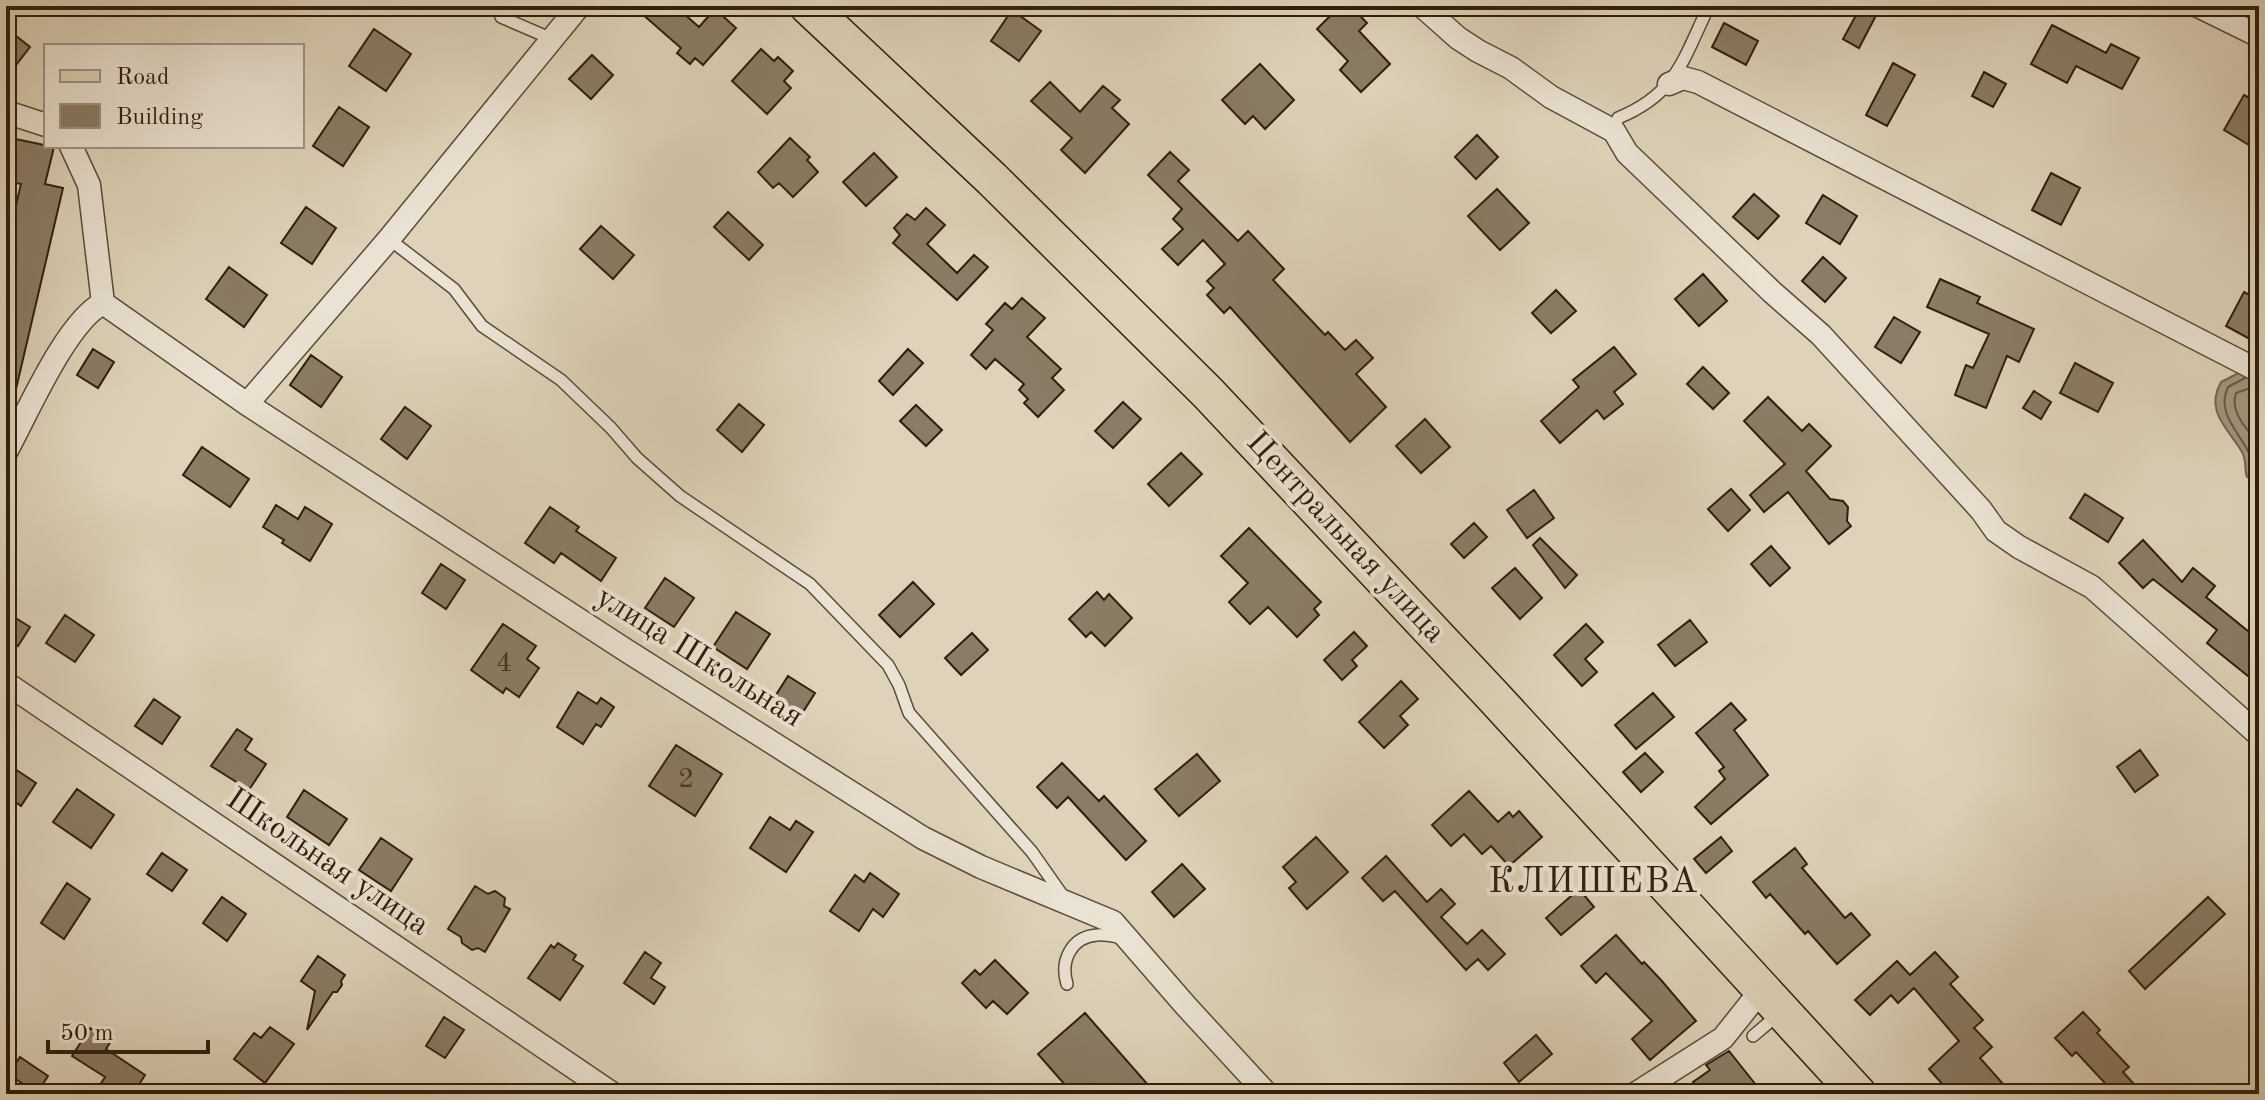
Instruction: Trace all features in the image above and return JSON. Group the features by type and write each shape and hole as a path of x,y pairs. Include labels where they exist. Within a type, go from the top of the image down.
{"main road":[{"name":"Центральная улица","path":"808,6 992,179 1208,393 1499,702 1858,1094"}],"street":[{"path":"72,148 89,185 103,303 247,404 389,239 579,6"},
{"path":"1422,6 1458,38 1511,68 1551,97 1614,131 1627,153 1821,335 1996,531 2092,587 2259,735"},
{"path":"2198,6 2259,36"},
{"path":"1669,84 1683,78 1698,82 2259,371"},
{"path":"6,112 44,124"},
{"path":"6,452 13,426 79,324 89,311 103,303"},
{"name":"улица Школьная","path":"247,404 613,642 923,838 981,867 1113,922 1129,939"},
{"name":"Школьная улица","path":"6,683 613,1094"},
{"path":"1129,939 1267,1094"},
{"path":"1635,1094 1723,1038 1772,1000"}],"lane":[{"path":"1614,131 1618,118 1648,104 1669,84 1709,6"},
{"path":"501,17 552,39"},
{"path":"389,239 454,289 482,326 561,380 637,458 680,496 802,578 823,596 888,665 909,713 1032,852 1070,906"},
{"path":"1067,984 1065,960 1070,950 1083,938 1099,934 1129,939"},
{"path":"1753,1036 1772,1000"}],"water":[{"path":"2250,367 2259,368 2259,481 2247,477 2244,455 2220,420 2215,402 2221,382"}],"building":[{"path":"633,6 675,6 699,27 715,9 736,28 703,65 695,58 690,64 677,53 681,48"},
{"path":"1340,6 1351,6 1367,23 1359,31 1390,64 1361,92 1340,70 1348,61 1317,29"},
{"path":"1861,6 1881,6 1859,48 1843,39"},
{"path":"1012,10 1041,31 1019,61 991,41"},
{"path":"1724,23 1758,41 1746,65 1712,47"},
{"path":"2052,25 2106,53 2111,44 2139,58 2122,89 2076,66 2067,83 2031,64"},
{"path":"6,28 30,47 6,78"},
{"path":"374,29 411,54 386,91 349,66"},
{"path":"761,49 774,61 778,57 793,71 784,81 791,88 767,114 732,81"},
{"path":"592,55 613,75 591,99 569,79"},
{"path":"1893,63 1915,75 1887,126 1866,115"},
{"path":"1260,64 1294,100 1265,129 1253,116 1245,124 1222,100"},
{"path":"1984,72 2006,84 1993,107 1972,96"},
{"path":"1050,82 1080,112 1103,86 1120,100 1112,108 1129,124 1085,173 1061,150 1072,138 1031,101"},
{"path":"2244,95 2259,103 2259,151 2224,130"},
{"path":"339,107 369,127 343,166 313,146"},
{"path":"1477,135 1498,157 1476,179 1455,157"},
{"path":"6,137 54,148 45,184 63,188 13,402 6,401 6,248 21,184 6,181"},
{"path":"790,138 810,157 807,160 818,172 793,197 779,183 773,188 758,172"},
{"path":"1170,152 1189,170 1178,181 1238,241 1248,231 1284,269 1273,280 1325,335 1328,332 1345,350 1356,340 1373,358 1356,374 1386,407 1350,442 1230,307 1224,313 1207,295 1214,288 1207,281 1225,264 1203,240 1178,265 1162,249 1183,229 1173,219 1182,209 1148,175"},
{"path":"874,153 897,177 866,206 843,182"},
{"path":"2051,173 2080,188 2061,225 2032,210"},
{"path":"1497,189 1529,223 1500,250 1468,216"},
{"path":"1754,194 1779,216 1758,239 1733,217"},
{"path":"1823,195 1857,216 1840,244 1806,223"},
{"path":"306,207 336,228 312,264 281,243"},
{"path":"926,208 945,225 927,244 957,273 974,255 988,267 957,300 893,243 900,235 894,228 907,214 915,220"},
{"path":"728,212 763,245 749,260 714,227"},
{"path":"601,226 634,255 613,279 580,249"},
{"path":"1823,257 1846,278 1825,302 1802,281"},
{"path":"229,267 267,295 244,327 206,299"},
{"path":"1703,274 1727,301 1699,326 1675,299"},
{"path":"1940,279 1980,297 1977,303 2034,329 2019,362 2007,356 1986,408 1955,395 1966,365 1973,368 1989,334 1927,307"},
{"path":"1556,290 1576,311 1551,333 1532,313"},
{"path":"2244,292 2259,300 2259,344 2226,326"},
{"path":"1022,298 1045,318 1027,337 1061,369 1052,378 1064,390 1038,417 1024,403 1028,399 1019,390 1024,384 995,359 986,369 971,355 993,330 986,324 1005,303 1012,309"},
{"path":"1894,317 1920,332 1901,363 1875,347"},
{"path":"1614,347 1636,374 1614,392 1623,404 1604,419 1597,410 1560,443 1541,421 1579,387 1573,380"},
{"path":"93,349 114,362 98,388 77,375"},
{"path":"908,349 923,363 893,395 879,381"},
{"path":"311,355 342,377 321,407 290,385"},
{"path":"2075,363 2113,383 2098,412 2060,393"},
{"path":"1703,367 1729,393 1713,409 1687,384"},
{"path":"2034,391 2051,402 2041,419 2023,408"},
{"path":"1768,397 1802,431 1809,424 1831,446 1806,471 1830,499 1843,501 1848,507 1847,521 1851,526 1829,544 1788,492 1764,512 1750,495 1785,464 1744,421"},
{"path":"1123,402 1141,419 1113,448 1095,431"},
{"path":"739,404 764,425 742,452 717,430"},
{"path":"916,405 942,430 926,446 900,421"},
{"path":"405,407 431,426 407,459 381,439"},
{"path":"1425,419 1450,447 1421,473 1396,446"},
{"path":"202,447 249,479 230,507 183,475"},
{"path":"1181,453 1202,474 1169,506 1148,484"},
{"path":"1731,489 1750,510 1728,531 1708,509"},
{"path":"1534,490 1554,518 1527,538 1507,510"},
{"path":"2085,494 2123,518 2108,542 2070,518"},
{"path":"276,505 298,519 305,507 332,524 310,561 263,527"},
{"path":"550,507 579,527 576,531 616,558 601,581 561,553 554,563 525,543"},
{"path":"1474,523 1487,537 1464,558 1451,544"},
{"path":"1249,528 1321,602 1314,609 1319,615 1297,637 1268,607 1250,624 1229,602 1248,583 1221,556"},
{"path":"1540,538 1577,575 1565,588 1533,545"},
{"path":"2143,540 2182,582 2193,568 2215,586 2206,597 2259,640 2259,685 2207,643 2217,630 2153,579 2143,588 2119,563"},
{"path":"1771,546 1790,568 1770,586 1751,564"},
{"path":"441,564 465,580 446,609 422,593"},
{"path":"1515,568 1542,598 1520,619 1492,588"},
{"path":"665,578 694,598 674,627 645,608"},
{"path":"913,582 934,604 900,637 879,615"},
{"path":"1097,592 1104,600 1109,594 1132,618 1105,646 1091,632 1086,637 1069,619"},
{"path":"6,612 30,627 18,646 6,638"},
{"path":"736,612 770,634 747,669 713,647"},
{"path":"65,615 94,635 75,662 46,643"},
{"path":"1690,620 1707,642 1675,666 1658,645"},
{"path":"503,624 536,646 527,659 539,668 519,697 506,688 503,693 471,670"},
{"path":"1586,624 1603,642 1585,659 1597,672 1582,686 1554,655"},
{"path":"1354,632 1367,646 1352,660 1357,666 1342,680 1324,660"},
{"path":"972,633 988,650 961,675 945,658"},
{"path":"788,676 815,693 796,723 769,706"},
{"path":"1401,681 1418,699 1400,716 1408,725 1384,748 1359,722"},
{"path":"578,692 597,704 601,698 614,707 601,727 596,724 583,744 557,727"},
{"path":"1653,693 1674,717 1636,749 1615,725"},
{"path":"154,699 180,717 162,744 135,726"},
{"path":"1731,703 1746,720 1734,730 1768,775 1711,824 1695,807 1725,779 1719,771 1724,767 1696,733"},
{"path":"237,729 252,739 245,750 266,764 249,790 211,766"},
{"path":"676,745 722,774 695,816 649,786"},
{"path":"2140,750 2158,775 2135,792 2117,767"},
{"path":"1645,753 1663,772 1641,792 1623,772"},
{"path":"1197,754 1220,781 1179,816 1155,789"},
{"path":"6,763 36,783 21,806 6,795"},
{"path":"1062,763 1099,801 1104,796 1146,841 1126,860 1068,797 1057,808 1037,787"},
{"path":"77,789 114,815 91,848 53,822"},
{"path":"304,790 347,819 329,845 287,817"},
{"path":"1469,791 1498,822 1509,812 1513,817 1519,811 1542,837 1509,866 1491,846 1482,854 1464,834 1451,846 1432,825"},
{"path":"770,817 790,830 796,821 813,832 786,872 750,848"},
{"path":"1316,837 1348,872 1307,909 1289,888 1296,882 1283,867"},
{"path":"1721,837 1732,851 1706,873 1694,859"},
{"path":"381,838 412,859 391,891 359,870"},
{"path":"1795,848 1807,864 1802,868 1845,918 1851,913 1870,935 1837,964 1808,931 1805,934 1770,894 1766,898 1753,882"},
{"path":"162,853 187,870 172,891 147,874"},
{"path":"1386,856 1427,902 1441,889 1455,904 1441,917 1467,944 1482,930 1505,954 1488,970 1478,959 1466,970 1395,891 1383,901 1362,878"},
{"path":"1182,864 1205,889 1174,917 1152,892"},
{"path":"870,873 899,894 883,917 873,909 859,931 830,911 855,875 864,882"},
{"path":"67,883 90,899 64,939 41,923"},
{"path":"475,886 488,894 495,891 505,898 504,906 510,909 485,952 478,948 472,950 462,943 461,937 448,929"},
{"path":"1579,889 1594,907 1561,935 1546,918"},
{"path":"222,897 246,914 227,941 203,923"},
{"path":"2208,897 2225,914 2145,989 2129,971"},
{"path":"1616,935 1696,1021 1650,1060 1632,1039 1652,1021 1606,973 1596,983 1581,966"},
{"path":"558,943 576,955 573,960 583,966 560,1000 528,978 551,945 554,948"},
{"path":"645,952 661,963 651,978 665,987 654,1004 624,983"},
{"path":"1935,952 1958,977 1950,984 1983,1020 1974,1028 1992,1047 1980,1058 2012,1094 1951,1094 1929,1069 1959,1041 1914,988 1898,1003 1891,995 1870,1015 1855,1000 1897,961 1910,975"},
{"path":"318,956 345,975 342,985 337,992 333,992 307,1030 315,991 301,981"},
{"path":"995,960 1028,993 1007,1014 993,1001 986,1008 962,983 975,970 980,975"},
{"path":"2083,1012 2100,1030 2097,1033 2129,1067 2123,1072 2143,1094 2115,1094 2076,1052 2072,1056 2055,1038"},
{"path":"1085,1013 1156,1094 1073,1094 1038,1054"},
{"path":"444,1017 464,1030 445,1058 426,1046"},
{"path":"270,1027 294,1044 265,1083 234,1059 254,1033 261,1038"},
{"path":"90,1028 111,1041 106,1049 145,1075 133,1094 94,1094 105,1077 72,1056"},
{"path":"1536,1035 1552,1054 1519,1082 1504,1063"},
{"path":"1729,1051 1756,1085 1745,1094 1702,1094 1693,1082 1710,1070 1706,1065"},
{"path":"20,1057 48,1076 37,1093 8,1074"}],"district":[{"name":"КЛИШЕВА","path":"1594,883"}]}
